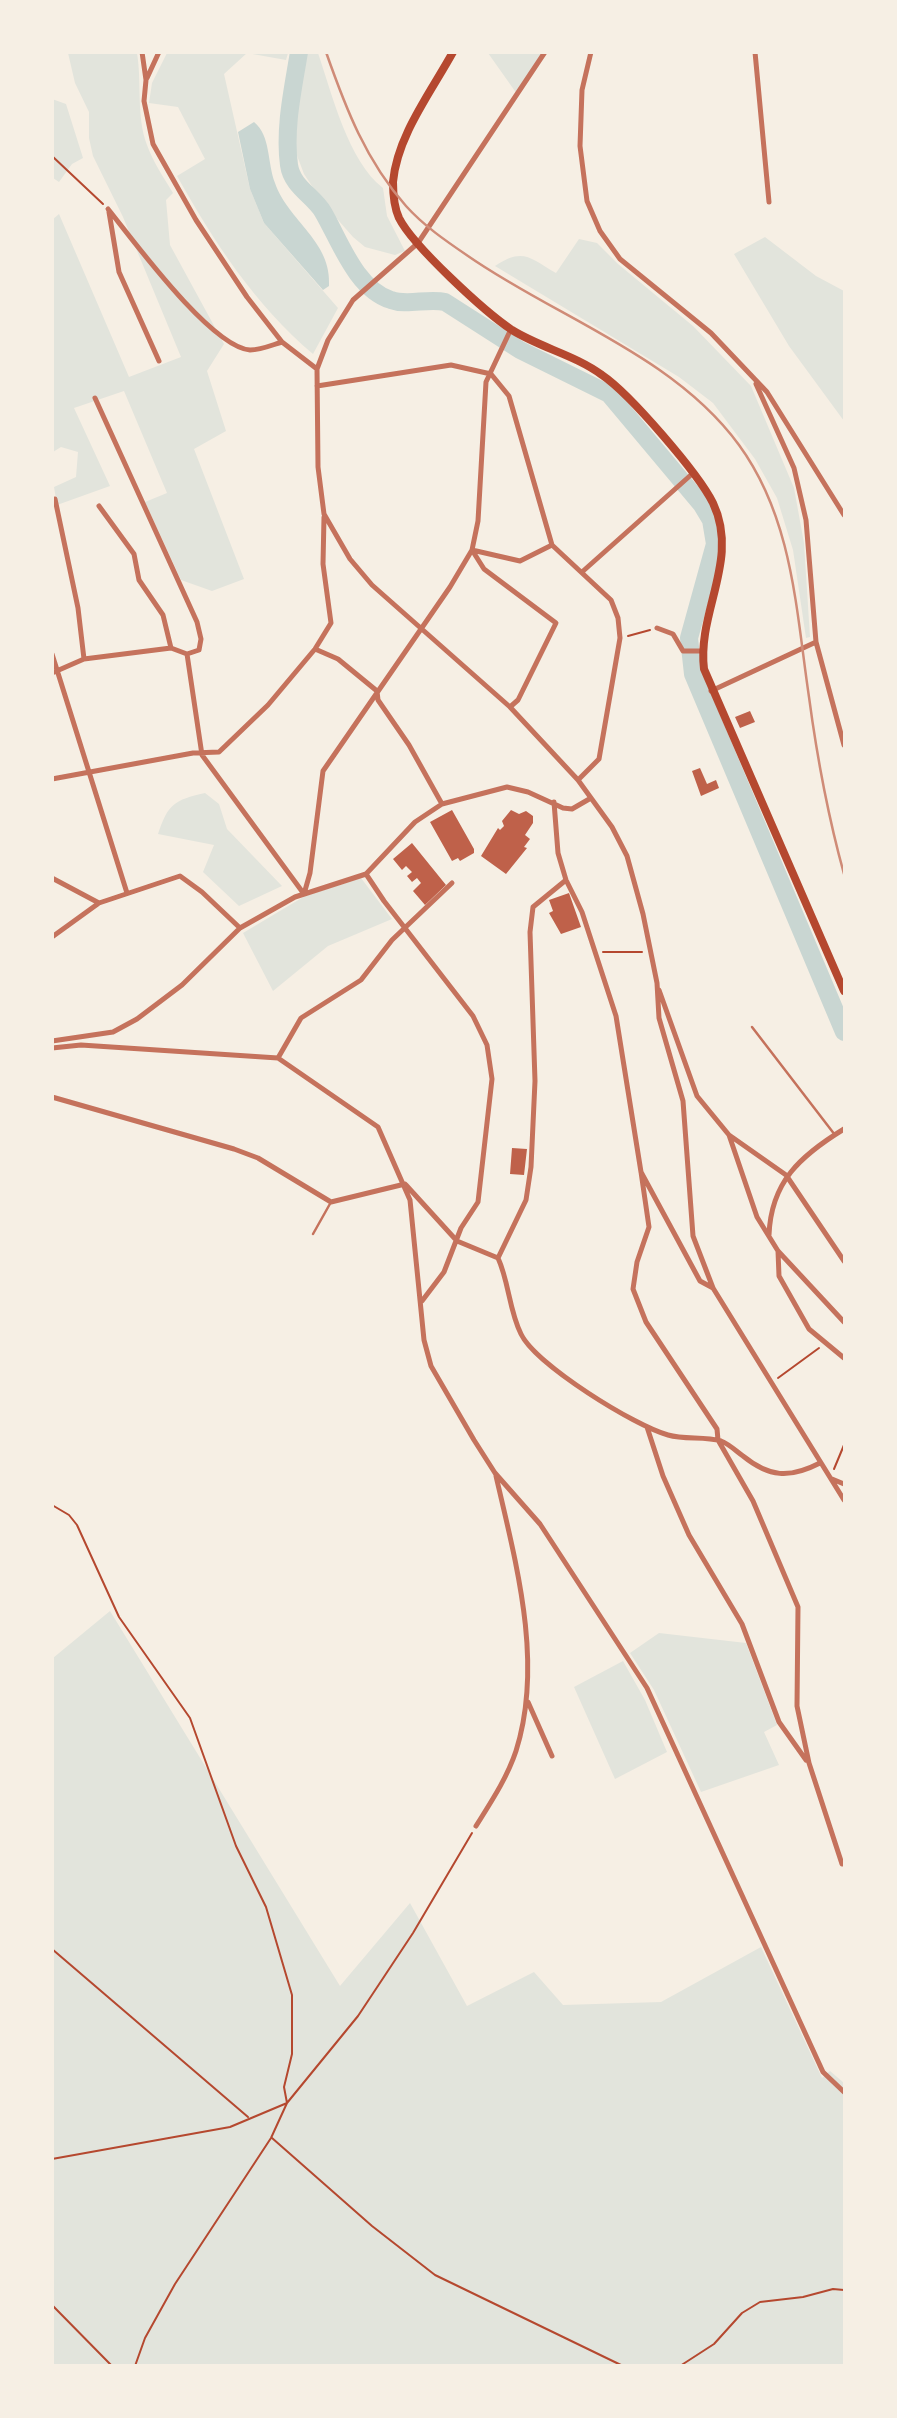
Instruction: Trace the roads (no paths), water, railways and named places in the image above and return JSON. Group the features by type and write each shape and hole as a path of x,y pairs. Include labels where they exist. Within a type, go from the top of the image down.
{"main road":[{"path":"453,52 400,150 393,185 394,205 400,219 418,243 510,332 603,376 636,407 712,502 723,543 721,570 699,651 711,691 845,991"}],"street":[{"path":"142,52 146,80 144,101 153,144 195,220 247,297 282,342 317,369"},
{"path":"146,80 159,52"},
{"path":"52,779 193,753 202,755 219,752 268,705 315,649 331,622 323,564 324,514 318,467 317,369 334,329 354,300 418,243 545,52"},
{"path":"591,52 582,90 580,146 587,201 600,231 620,259 710,333 767,392 845,515"},
{"path":"755,52 769,201"},
{"path":"159,361 119,272 108,209 139,251 194,310 229,341 249,350 282,342"},
{"path":"304,894 310,873 323,771 472,550 478,521 486,382 510,332"},
{"path":"317,386 431,365 451,365 491,374 509,396 552,545 611,600 618,618 620,638 599,759 578,780"},
{"path":"754,381 794,468 806,520 816,642 845,745"},
{"path":"55,672 84,659 171,648 187,654 199,650 201,639 197,622 95,398"},
{"path":"582,572 690,476"},
{"path":"55,499 78,608 84,659"},
{"path":"99,506 134,555 139,580 163,615 171,648"},
{"path":"324,514 350,559 372,585 510,707 578,780 612,827 627,856 657,983 697,1096 729,1135 786,1175 845,1261"},
{"path":"472,550 520,561 552,545"},
{"path":"472,550 484,569 556,624 518,700 510,707"},
{"path":"657,628 673,634 685,651 699,651"},
{"path":"711,691 816,642"},
{"path":"315,649 338,660 377,691 378,700 409,746 442,804"},
{"path":"52,654 55,672 87,774 127,893"},
{"path":"187,654 202,755 304,894"},
{"path":"835,703 843,703"},
{"path":"52,1041 113,1032 137,1019 182,985 240,928 304,894 366,874 415,822 442,804 507,788 572,809 591,799"},
{"path":"554,802 558,853 566,880 573,890 596,951 616,1016 649,1227 637,1262 633,1289 646,1322 717,1429 718,1440 753,1502 798,1607 797,1706 809,1763 842,1864"},
{"path":"366,874 474,1016 481,1029 490,1062 492,1079 478,1202 444,1272 422,1301"},
{"path":"52,937 99,903 180,876 202,892 240,928"},
{"path":"52,878 99,903"},
{"path":"566,880 533,907 530,932 535,1107 531,1167 526,1200 498,1258 522,1335 532,1350 558,1373 647,1427 670,1436 718,1440 761,1471 776,1475 796,1472 820,1463"},
{"path":"278,1058 301,1018 361,980 405,928 452,883"},
{"path":"657,983 659,1018 683,1101 693,1236 713,1288 845,1500"},
{"path":"52,1048 81,1045 278,1058 378,1127 410,1200 424,1340 431,1366 495,1473 540,1524 647,1688 823,2072 845,2092"},
{"path":"52,1097 258,1158 331,1202 405,1184"},
{"path":"769,1236 770,1213 786,1175 845,1129"},
{"path":"729,1135 757,1217 778,1251 845,1322"},
{"path":"641,1172 700,1281 713,1288"},
{"path":"405,1184 457,1241 498,1258"},
{"path":"778,1251 779,1276 809,1329 845,1358"},
{"path":"647,1427 663,1476 689,1535 742,1624 779,1722 809,1763"},
{"path":"476,1826 507,1775 519,1740 527,1699 520,1585 495,1473"},
{"path":"830,1477 845,1484"},
{"path":"527,1699 552,1756"}],"lane":[{"path":"752,1027 835,1135"},
{"path":"313,1234 331,1202"}],"waterway":[{"path":"299,52 288,123 291,173 323,212 350,263 368,286 397,302 445,302 520,350 609,394 702,505 711,520 715,544 689,638 693,674 844,1032"}],"railway":[{"path":"326,52 341,94 368,153 392,189 413,213 443,239 502,278 648,362 681,386 712,414 739,445 771,503 789,566 819,764 844,874"}]}
